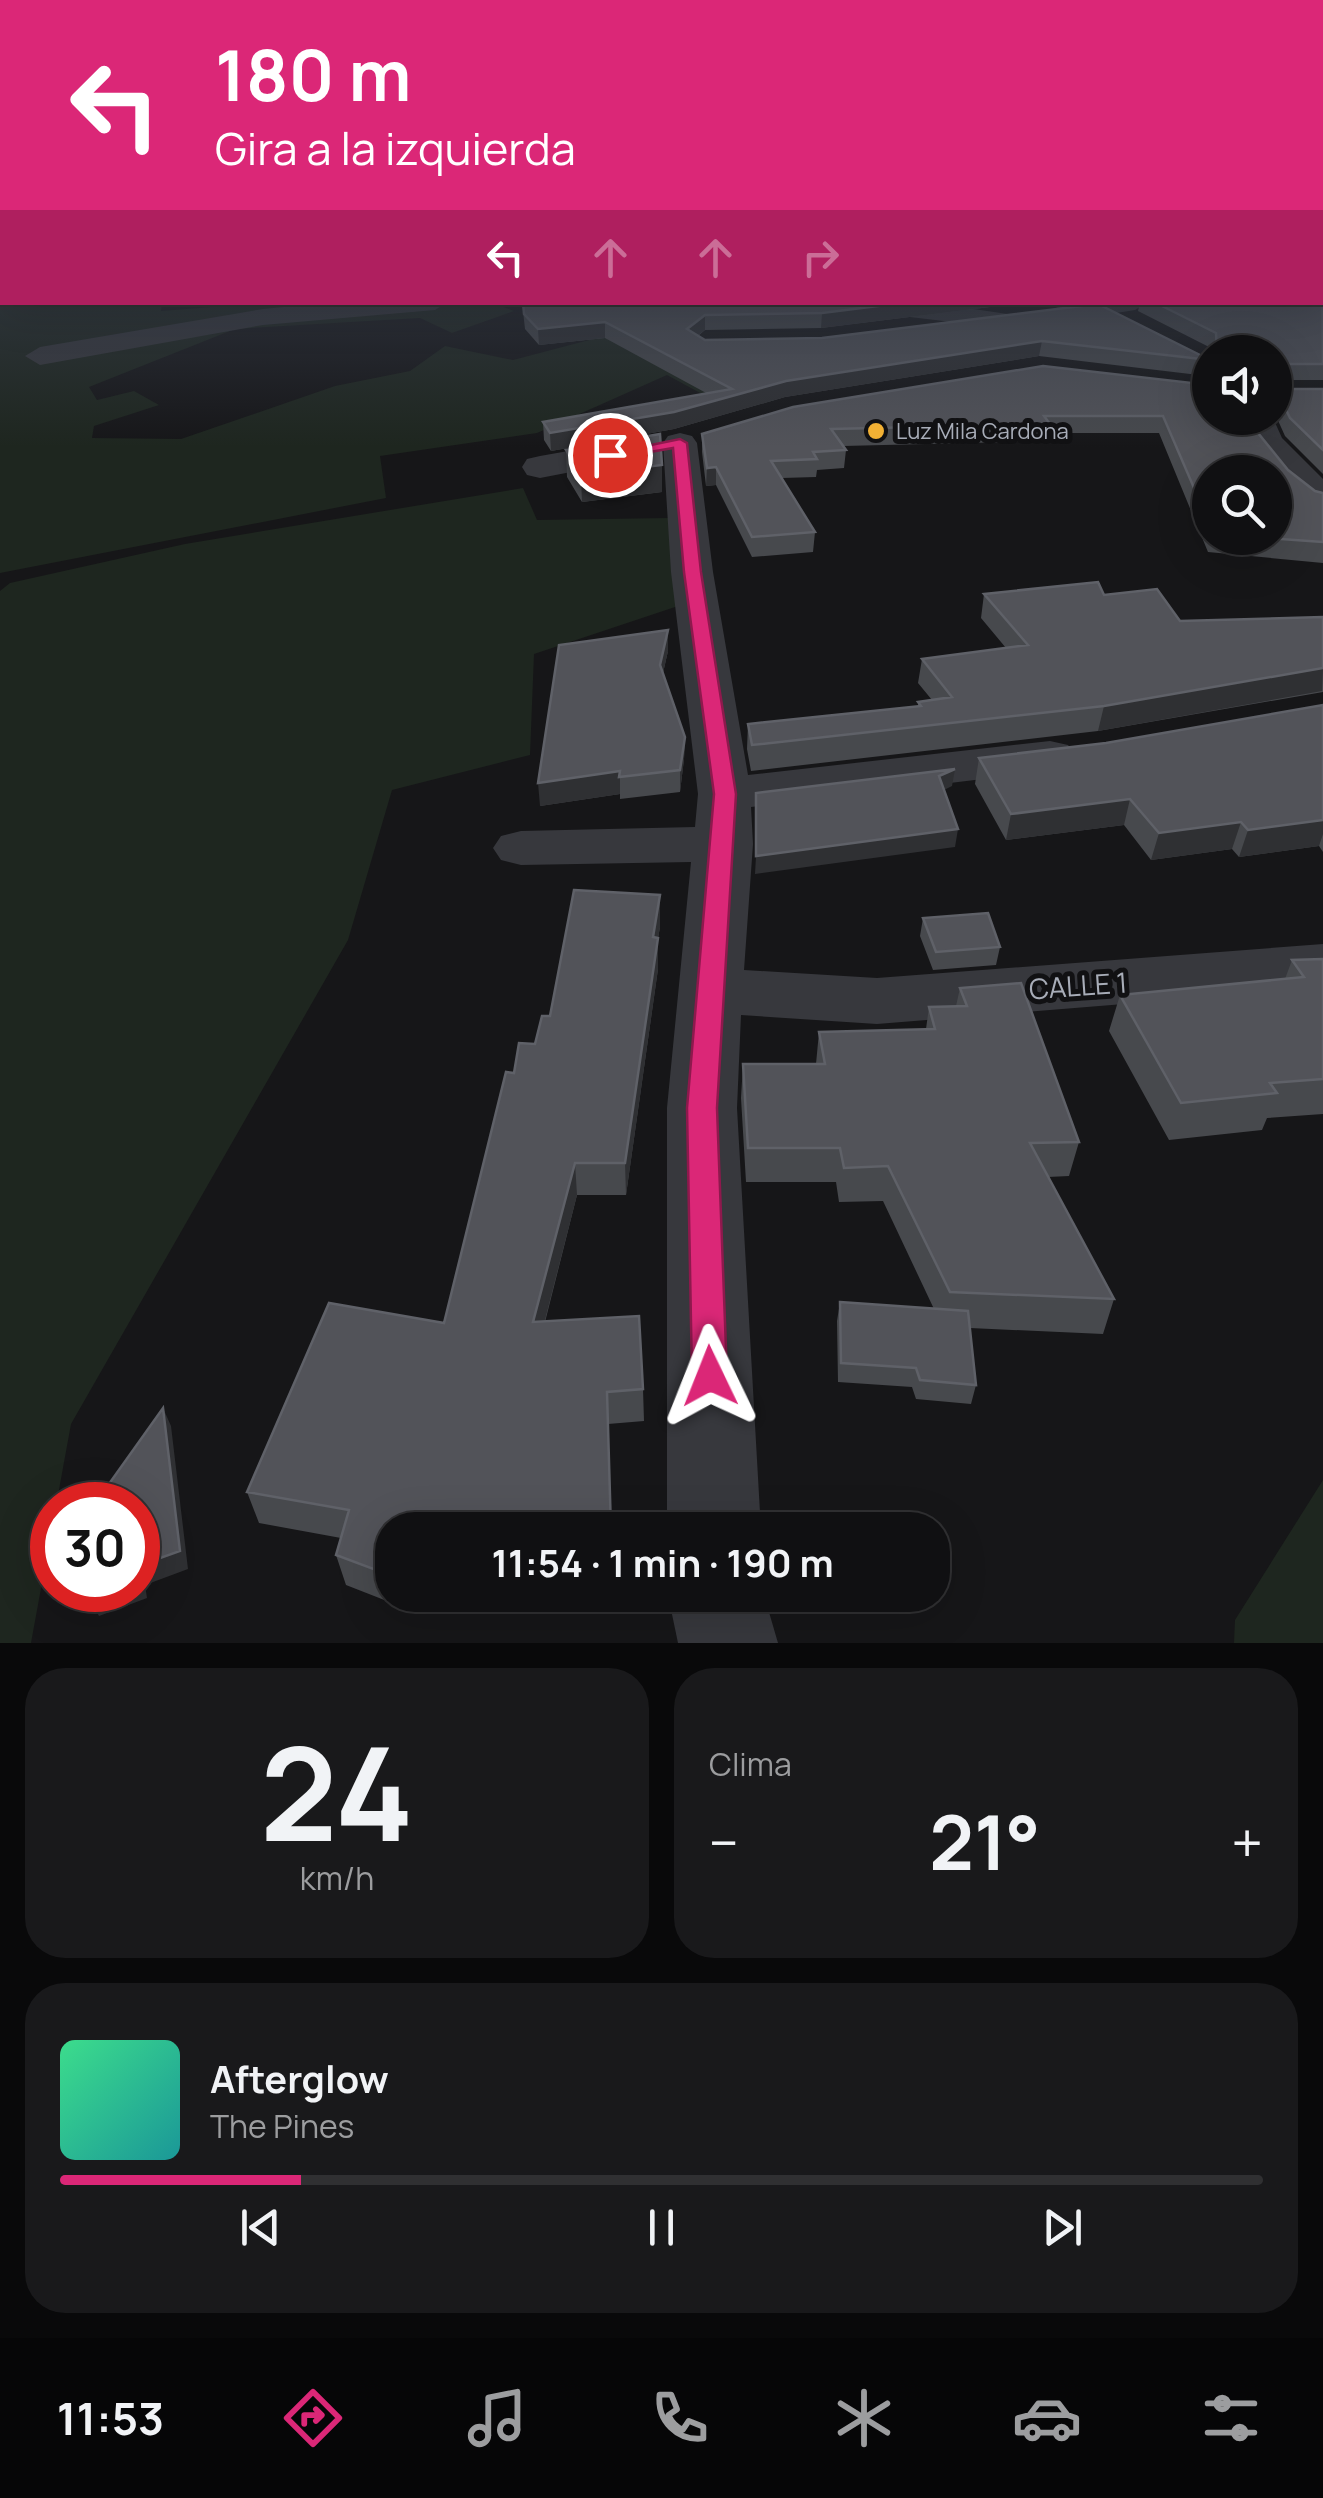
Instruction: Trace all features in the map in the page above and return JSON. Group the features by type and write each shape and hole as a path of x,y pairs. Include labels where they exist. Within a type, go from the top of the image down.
{"street":[{"path":"40,356 262,317 400,305"},
{"path":"877,305 1011,321"},
{"path":"995,305 1049,316"},
{"path":"890,334 1119,305"},
{"path":"1104,308 1152,332"},
{"path":"1263,435 1266,442 1318,490"},
{"path":"540,467 697,437 692,572 725,819 702,1108 713,1512"},
{"path":"521,848 725,819 1099,750"},
{"name":"CALLE 1","path":"713,991 876,1001 1323,966"},
{"path":"720,1612 728,1643"}],"shaded area":[{"path":"0,305 162,305 161,311 236,305 499,305 514,311 452,333 420,318 235,329 89,387 97,400 134,391 159,405 94,426 92,438 181,439 335,386 410,371 445,346 513,360 612,334 658,351 813,374 702,394 667,375 537,433 380,456 386,498 0,573"},
{"path":"523,488 537,520 669,518 681,605 534,654 530,755 392,790 348,940 71,1424 60,1482 30,1482 30,1612 37,1612 31,1643 0,1643 0,591 10,583 185,544"},
{"path":"1323,1480 1323,1643 1234,1643 1235,1620"}],"building":[{"path":"523,305 886,305 822,313 705,315 687,329 705,340 822,338 1100,305 1192,351 1192,358 1042,341 786,381 674,412 550,433 543,422 732,389 605,322 538,329 524,314"},
{"path":"1160,305 1322,305 1323,364 1292,364 1292,335 1216,335"},
{"path":"1043,366 1192,383 1192,435 1260,435 1276,455 1192,455 1192,483 1163,416 1044,416 1050,424 831,429 846,450 813,452 817,459 771,461 815,532 752,537 716,467 707,468 702,434 793,407"},
{"path":"1292,389 1323,389 1323,450 1292,420"},
{"path":"660,434 662,465 581,475 566,450"},
{"path":"1292,473 1323,493 1323,542 1292,540"},
{"path":"1098,582 1104,595 1157,589 1180,621 1323,617 1323,668 1104,706 752,745 748,724 921,706 918,702 952,697 922,659 1028,645 984,594"},
{"path":"668,630 660,665 685,737 680,770 619,777 620,771 538,783 559,645"},
{"path":"1323,705 1323,820 1248,830 1241,822 1159,833 1130,799 1011,814 979,758 1106,743"},
{"path":"955,769 939,776 958,829 756,856 756,793"},
{"path":"574,890 660,895 653,937 658,938 625,1163 575,1163 533,1322 639,1316 643,1389 607,1392 610,1512 375,1512 375,1570 336,1555 349,1510 247,1492 329,1303 444,1323 506,1072 514,1073 519,1043 535,1044 542,1016 550,1016"},
{"path":"988,913 1000,947 936,952 923,918"},
{"path":"1323,959 1323,1079 1270,1083 1277,1093 1181,1103 1120,995 1304,977 1292,960"},
{"path":"1021,983 1079,1142 1030,1143 1114,1299 950,1292 888,1166 844,1168 840,1148 748,1148 743,1064 825,1064 819,1032 935,1029 929,1007 967,1006 960,988"},
{"path":"840,1302 968,1311 976,1385 920,1380 916,1368 841,1363"},
{"path":"163,1408 180,1551 160,1558 160,1482 110,1482"}],"place":[{"name":"Luz Mila Cardona","path":"876,431"}],"route":[{"path":"610,455 680,443 692,572 725,794 702,1108 710,1376"}]}
